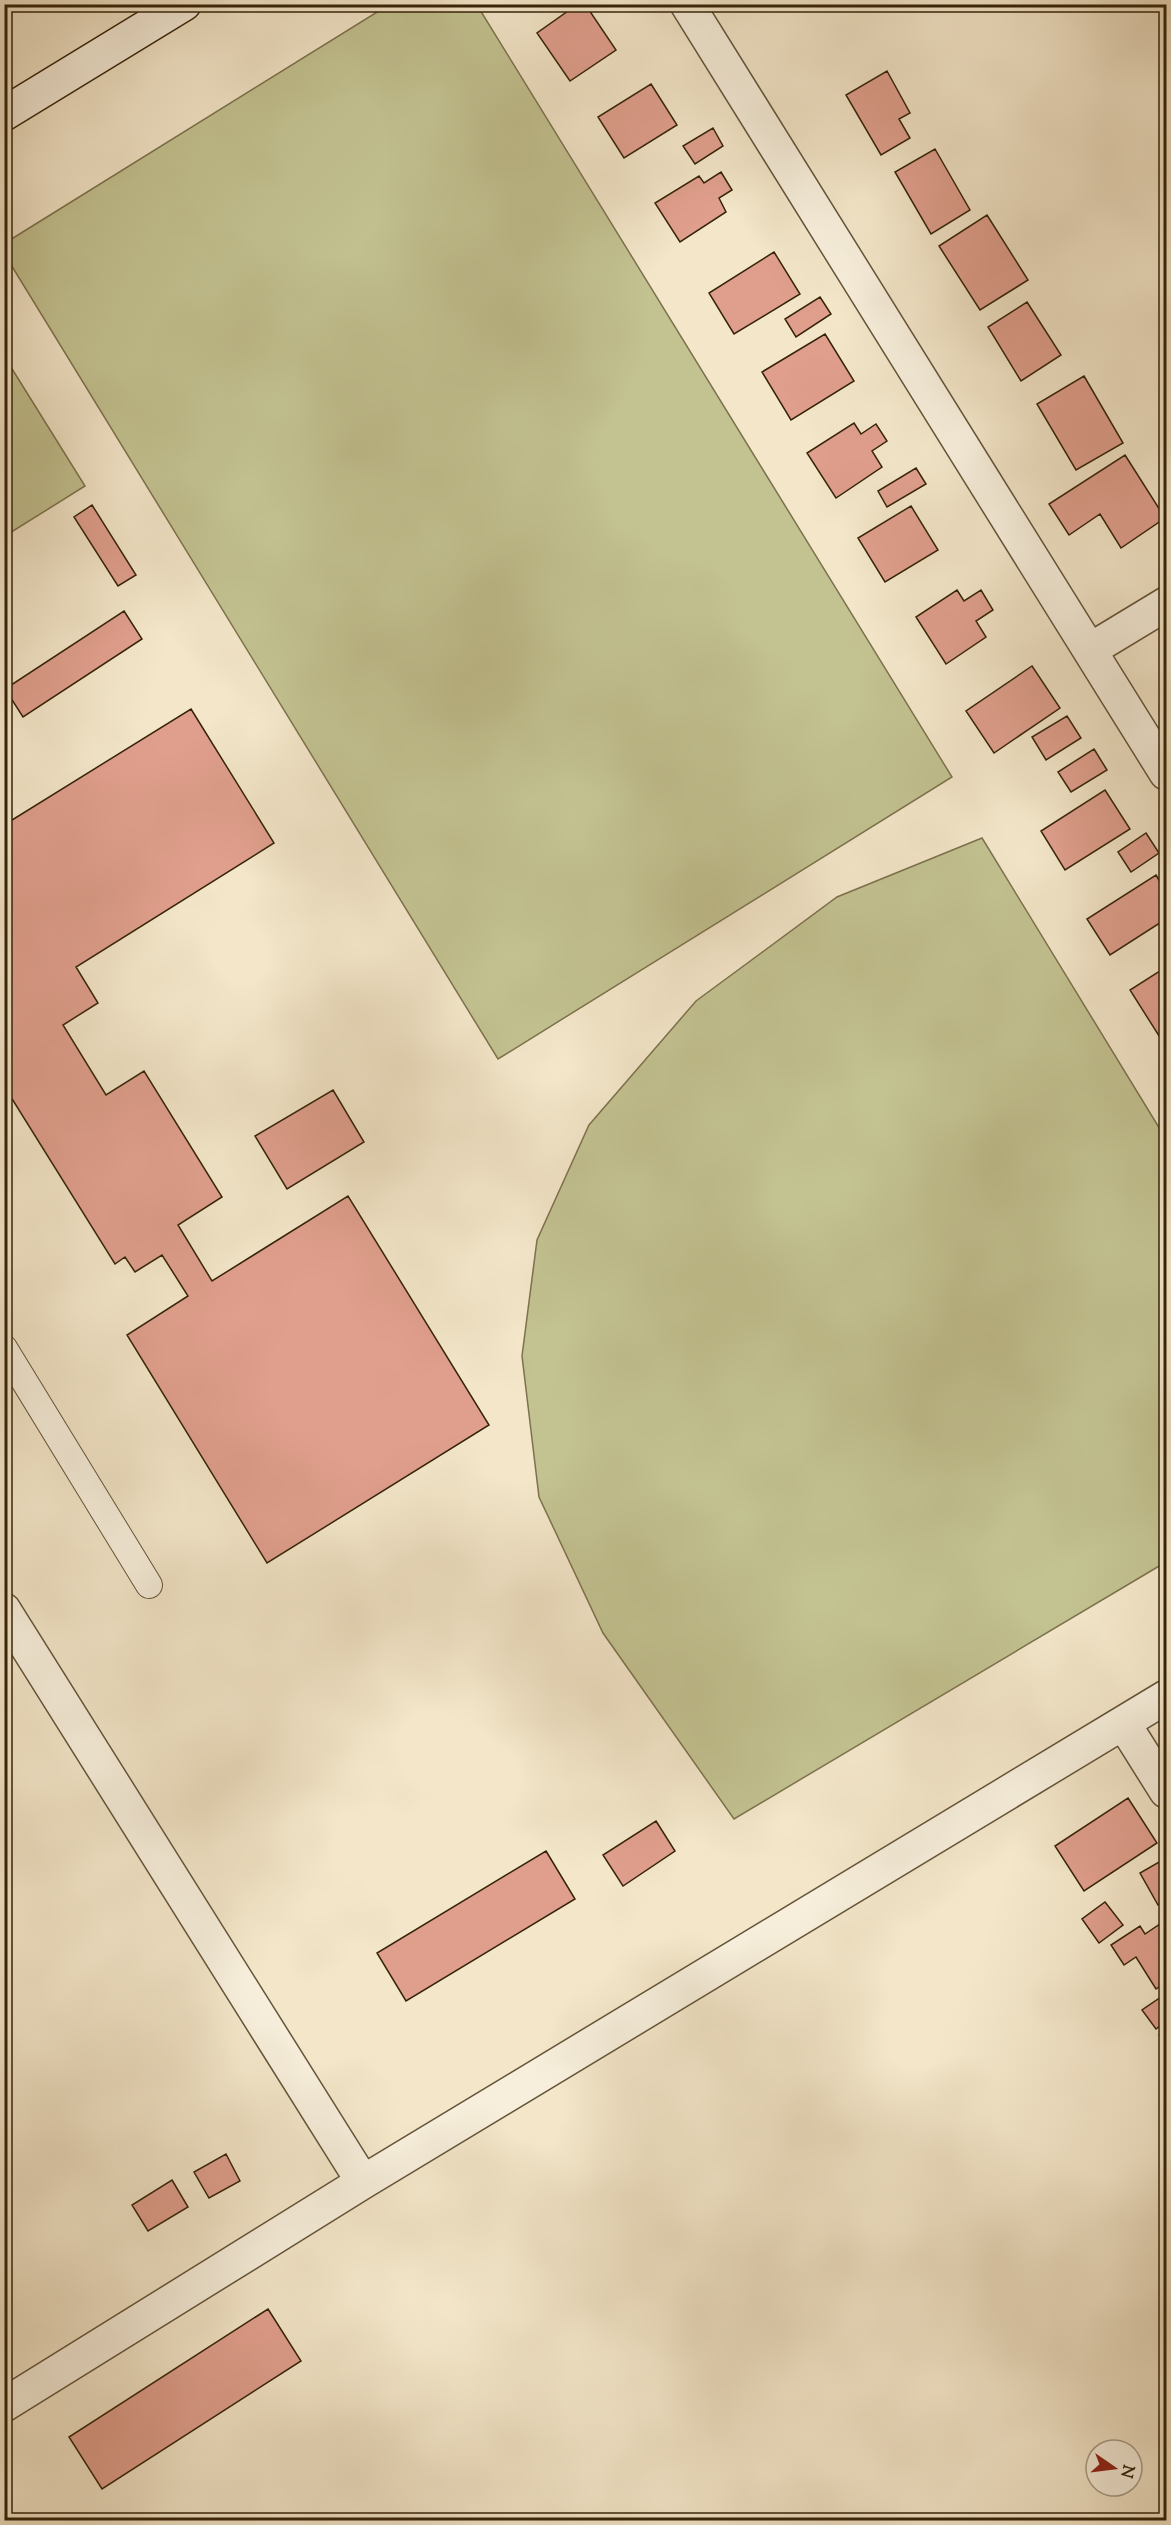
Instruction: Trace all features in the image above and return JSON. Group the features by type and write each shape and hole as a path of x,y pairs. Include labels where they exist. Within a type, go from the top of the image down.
{"street":[{"path":"4,114 184,4"},
{"path":"687,4 1167,773"},
{"path":"1090,650 1167,604"},
{"path":"4,1610 363,2182"},
{"path":"4,2405 363,2182 1167,1697"},
{"path":"1124,1724 1167,1791"}],"lane":[{"path":"4,1348 11,1375 149,1585"}],"shaded area":[{"path":"390,4 477,5 952,777 498,1059 5,255 5,243"},
{"path":"4,356 85,486 5,536 4,536"},
{"path":"982,838 1166,1139 1166,1562 734,1819 603,1633 539,1497 522,1356 537,1240 589,1125 696,1001 837,897"}],"building":[{"path":"578,4 585,4 616,50 570,81 537,33"},
{"path":"887,71 910,113 899,119 910,138 881,155 846,95"},
{"path":"651,84 677,125 624,158 598,117"},
{"path":"713,128 723,146 695,164 683,146"},
{"path":"935,149 970,210 931,234 895,172"},
{"path":"721,172 732,190 719,198 726,212 680,242 655,203 699,176 704,183"},
{"path":"987,215 1028,280 980,310 939,246"},
{"path":"774,252 800,294 734,334 709,293"},
{"path":"820,297 831,314 796,337 785,319"},
{"path":"1027,302 1061,355 1021,381 988,327"},
{"path":"825,334 854,381 791,420 762,372"},
{"path":"1084,376 1123,443 1076,470 1037,404"},
{"path":"854,423 861,434 876,424 887,441 872,451 882,467 836,498 807,453"},
{"path":"1125,455 1165,518 1121,548 1100,514 1069,535 1049,504"},
{"path":"916,468 926,484 887,507 878,491"},
{"path":"92,505 136,575 118,586 74,517"},
{"path":"911,506 938,550 885,582 858,538"},
{"path":"957,590 964,601 981,590 993,610 976,621 986,637 946,664 916,617"},
{"path":"124,611 142,639 23,717 5,689"},
{"path":"1032,666 1060,708 994,753 966,711"},
{"path":"191,709 274,843 76,967 98,1003 63,1025 106,1095 144,1071 222,1197 178,1225 212,1281 348,1196 489,1425 267,1563 127,1335 188,1296 162,1255 135,1272 125,1257 115,1264 4,1086 4,825"},
{"path":"1067,716 1081,738 1046,760 1032,737"},
{"path":"1094,749 1107,770 1071,792 1058,772"},
{"path":"1105,790 1130,829 1065,870 1041,831"},
{"path":"1146,833 1159,853 1131,872 1118,852"},
{"path":"1156,875 1166,892 1166,919 1110,955 1087,919"},
{"path":"1166,967 1166,1036 1161,1039 1130,990"},
{"path":"333,1090 364,1142 287,1189 255,1136"},
{"path":"1128,1798 1157,1843 1084,1891 1055,1846"},
{"path":"656,1821 675,1851 623,1886 603,1855"},
{"path":"546,1851 575,1899 406,2001 377,1953"},
{"path":"1166,1858 1166,1900 1158,1905 1140,1873"},
{"path":"1105,1902 1123,1925 1099,1943 1082,1919"},
{"path":"1166,1920 1166,1982 1156,1989 1136,1957 1124,1965 1111,1945 1140,1926 1145,1934"},
{"path":"1161,1997 1166,2004 1166,2021 1156,2029 1142,2010"},
{"path":"1166,2030 1166,2045 1159,2035"},
{"path":"226,2154 240,2181 209,2198 194,2172"},
{"path":"172,2180 188,2207 148,2231 132,2205"},
{"path":"268,2309 301,2361 102,2489 69,2437"},
{"path":"4,2504 15,2520 4,2520"}]}
